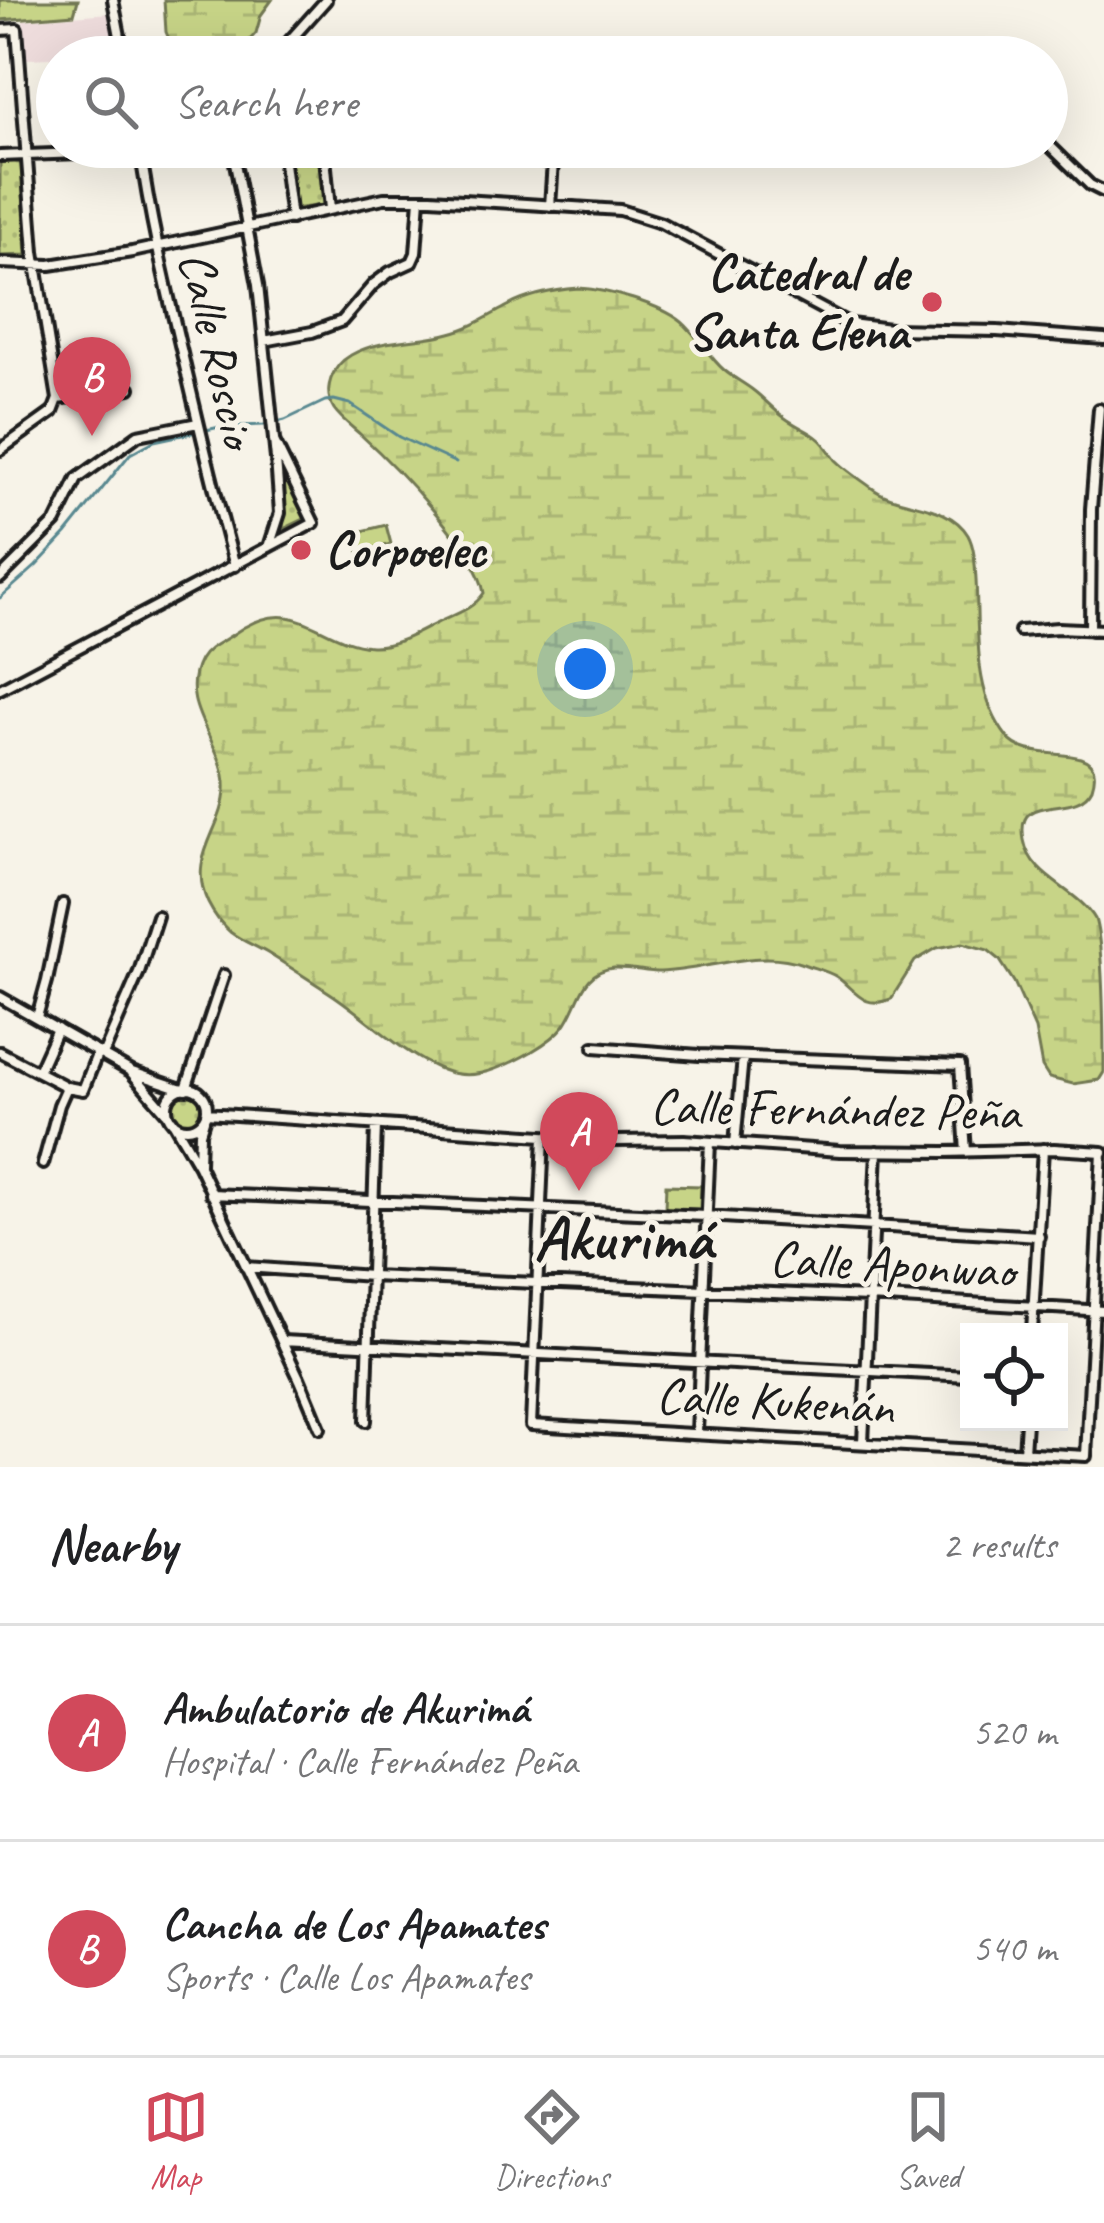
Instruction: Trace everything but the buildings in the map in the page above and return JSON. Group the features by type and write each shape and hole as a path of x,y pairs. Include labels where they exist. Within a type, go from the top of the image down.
{"street":[{"path":"113,0 120,36"},
{"path":"294,36 326,0"},
{"path":"0,30 17,29 36,265 58,399 46,418 0,449"},
{"path":"0,156 36,154"},
{"path":"1068,164 1104,192"},
{"name":"Calle Roscio","path":"143,168 157,247 235,566"},
{"path":"238,168 258,285 280,513 268,548"},
{"path":"285,168 291,218"},
{"path":"326,168 330,209"},
{"path":"550,206 551,168"},
{"path":"0,263 70,262 384,198 620,210 762,275 850,324 1104,339"},
{"path":"264,341 342,321 374,284 412,262 420,198"},
{"path":"58,399 130,388"},
{"path":"1090,629 1099,409"},
{"path":"0,578 56,522 77,479 138,435 200,429"},
{"path":"0,688 314,523 274,441"},
{"path":"1019,631 1104,630"},
{"path":"37,1017 63,904"},
{"path":"0,1052 67,1087 83,1090 139,972 157,916"},
{"path":"205,1116 197,1125 179,1126 170,1118 168,1102 184,1089 224,976"},
{"path":"0,997 132,1072 196,1090 203,1096 205,1116 199,1166"},
{"path":"38,1071 57,1028"},
{"path":"594,1047 960,1065 966,1152"},
{"path":"735,1144 743,1057"},
{"path":"132,1072 170,1118 199,1166 320,1428"},
{"path":"43,1163 67,1087"},
{"name":"Calle Fernández Peña","path":"205,1116 632,1142 878,1151 1103,1152"},
{"path":"366,1421 376,1125"},
{"path":"534,1354 544,1137"},
{"path":"697,1432 710,1142"},
{"path":"1033,1323 1043,1149"},
{"path":"863,1442 878,1151"},
{"path":"1099,1311 1103,1152"},
{"path":"212,1194 1039,1236"},
{"name":"Calle Aponwao","path":"246,1267 1099,1311"},
{"name":"Calle Kukenán","path":"534,1354 531,1425 1086,1456 1099,1311"},
{"path":"282,1341 960,1375"},
{"path":"1024,1452 1025,1431"}],"shaded area":[{"path":"110,13 114,36 36,36 36,59 26,59 23,20"}],"green space":[{"path":"0,0 78,0 74,14 0,20"},
{"path":"164,0 272,0 253,36 168,36"},
{"path":"21,161 27,255 0,256 0,162"},
{"path":"289,168 321,168 324,205 293,209"},
{"path":"579,288 633,299 672,315 724,370 819,439 854,475 882,494 948,516 968,535 975,563 979,662 996,720 1016,745 1081,758 1094,771 1092,788 1084,798 1037,809 1023,824 1028,853 1036,864 1095,919 1104,1015 1104,1072 1099,1080 1073,1084 1049,1078 1042,1067 1035,1029 1014,982 988,950 963,943 937,948 915,961 891,999 881,1002 861,997 829,973 786,959 750,959 678,971 603,970 588,982 564,1026 542,1045 488,1071 455,1074 413,1055 330,993 230,932 215,914 202,887 201,871 225,789 194,694 194,677 203,655 256,621 274,617 306,622 352,643 389,644 464,611 484,593 467,555 433,509 334,409 329,386 334,372 363,350 458,331 525,298"},
{"path":"285,474 306,518 283,529"},
{"path":"386,525 391,544 359,552 354,533"},
{"path":"186,1093 197,1097 201,1108 197,1119 186,1123 175,1119 171,1108 175,1097"},
{"path":"666,1185 701,1186 700,1209 665,1208"}],"waterway":[{"path":"0,598 66,534 130,454 154,441 220,427 264,425 334,400 350,404 399,437 456,463"}],"place":[{"name":"Catedral de Santa Elena","path":"932,302"},
{"name":"Cancha de Los Apamates","path":"92,436"},
{"name":"Corpoelec","path":"301,550"},
{"name":"Ambulatorio de Akurimá","path":"579,1191"}],"district":[{"name":"Akurimá","path":"623,1238"}]}
